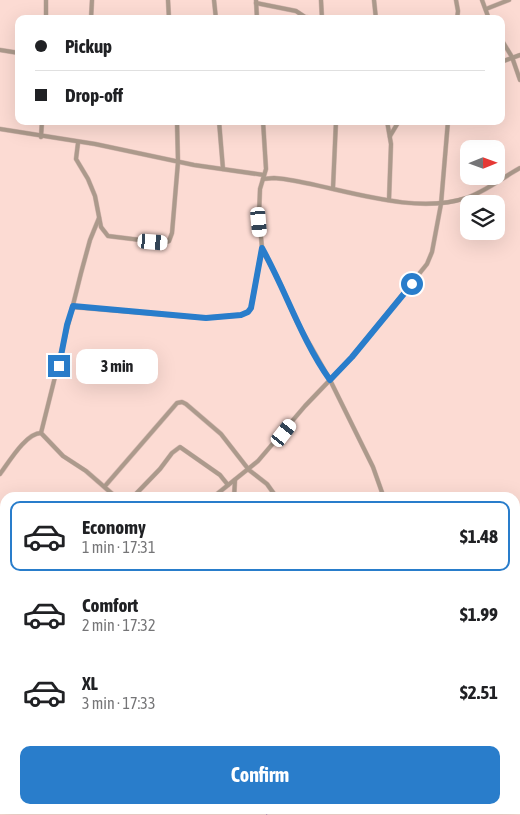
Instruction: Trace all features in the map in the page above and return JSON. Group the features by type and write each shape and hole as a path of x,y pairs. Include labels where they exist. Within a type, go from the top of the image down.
{"street":[{"path":"46,0 46,15"},
{"path":"91,15 92,0"},
{"path":"168,0 169,15"},
{"path":"214,0 216,15"},
{"path":"320,0 321,15"},
{"path":"374,0 376,15"},
{"path":"456,0 458,15"},
{"path":"486,9 508,0"},
{"path":"257,15 256,1 296,11 302,15"},
{"path":"482,1 488,15"},
{"path":"505,46 512,57 520,80"},
{"path":"0,50 15,52"},
{"path":"505,60 520,55"},
{"path":"41,137 42,125"},
{"path":"78,143 76,159 88,179 95,196 101,227 108,236 165,243 169,241 172,234 178,162 177,125"},
{"path":"220,125 223,169"},
{"path":"73,306 206,318 241,315 248,312 251,308 262,248 259,200 266,169 263,125"},
{"path":"332,188 336,125"},
{"path":"389,125 391,149 389,200"},
{"path":"390,136 397,125"},
{"path":"221,491 258,461 305,406 352,357 427,264 432,252 441,204 448,125"},
{"path":"0,129 78,143 95,144 178,162 420,204 441,204 473,196 520,168"},
{"path":"266,169 274,178"},
{"path":"41,433 90,240 99,218"},
{"path":"262,248 373,467 382,492"},
{"path":"105,486 177,403 182,402 221,434 249,470 267,484 273,492"},
{"path":"0,474 17,451 33,434 41,433"},
{"path":"41,433 63,456 111,492"},
{"path":"138,492 160,469 172,453 180,447 220,475 228,485"},
{"path":"234,492 235,480"}],"route":[{"path":"59,366 67,325 73,306 206,318 241,315 248,312 251,308 262,248 288,303 330,380 352,357 412,284"}]}
